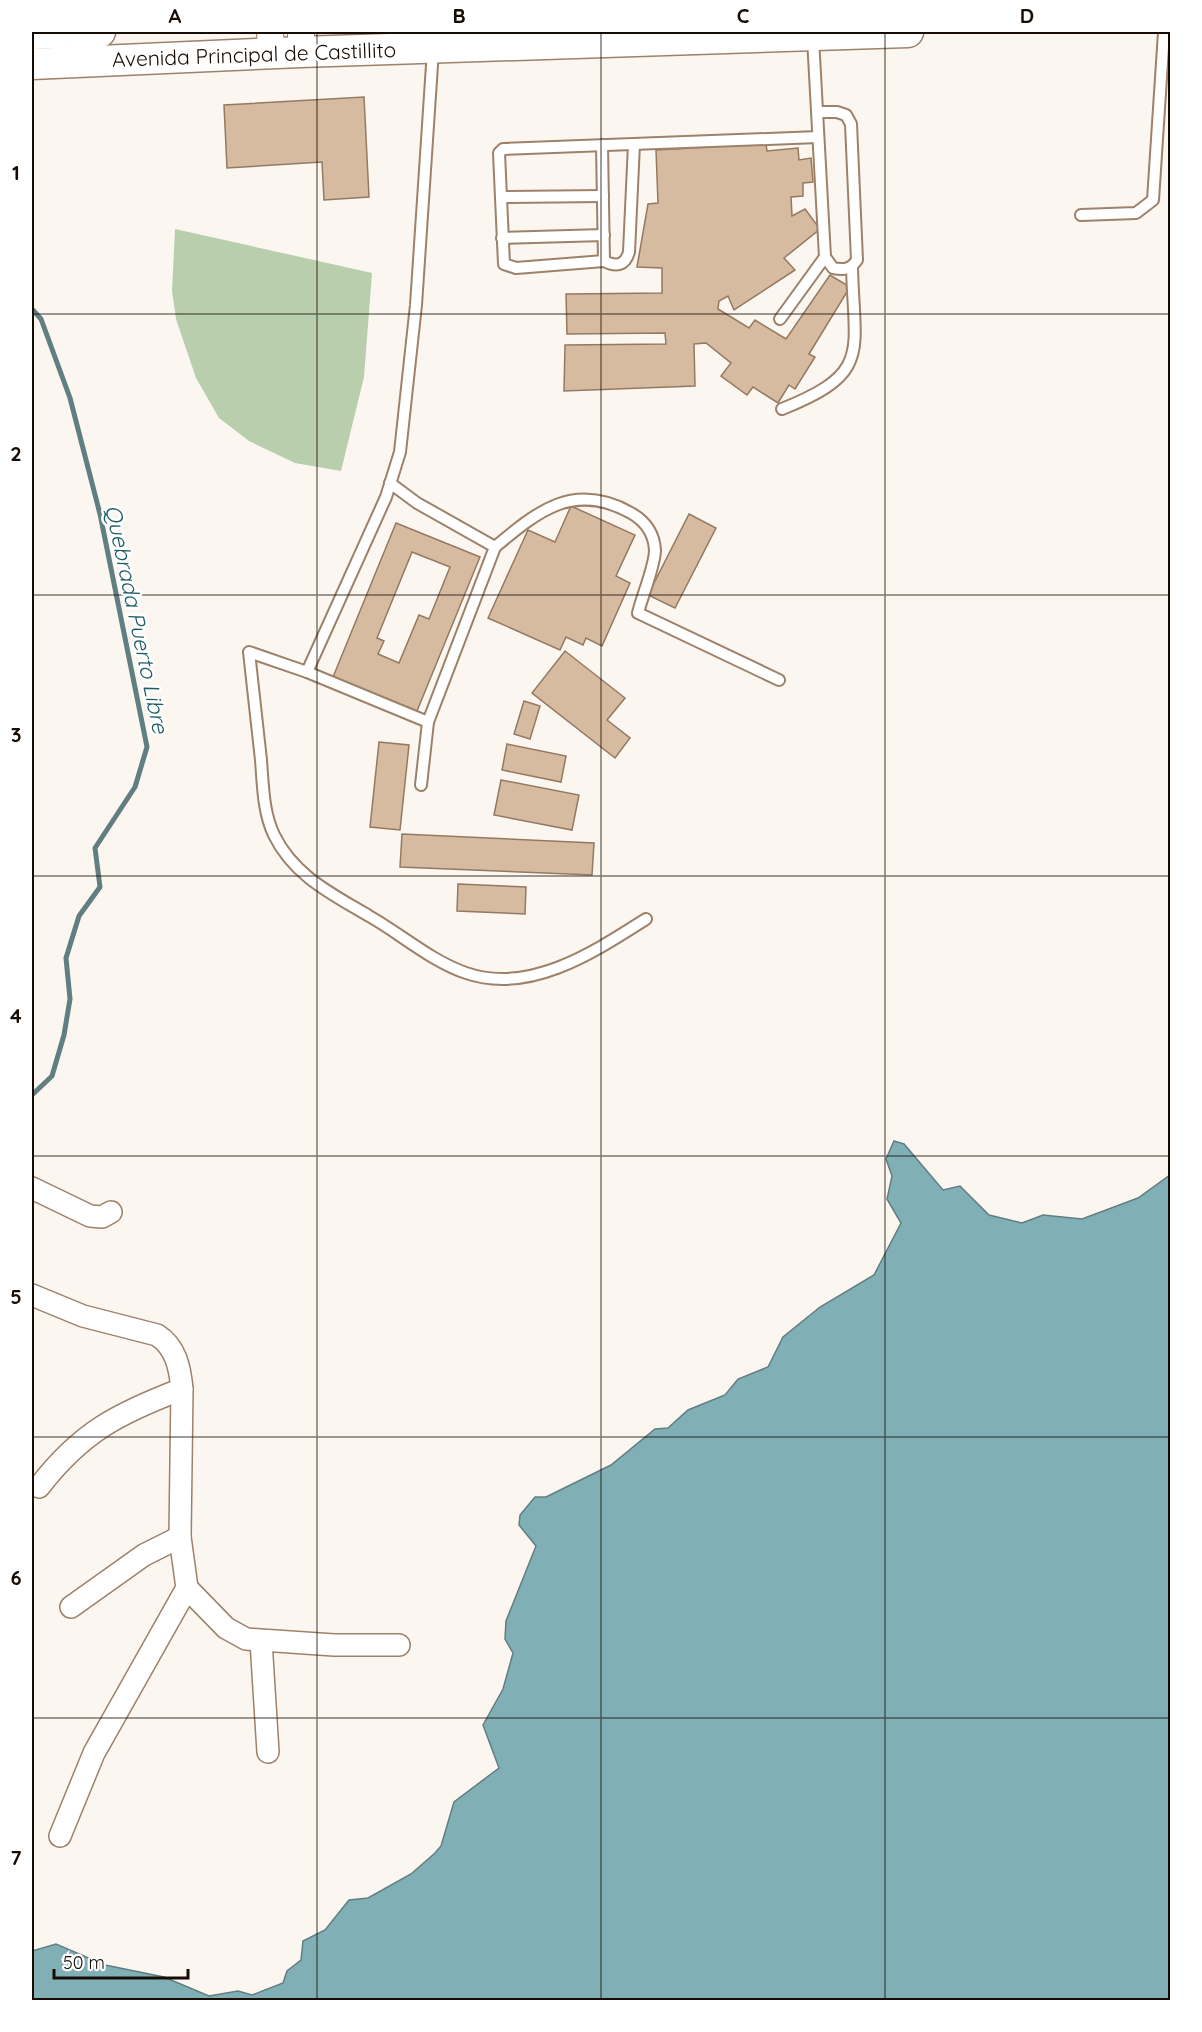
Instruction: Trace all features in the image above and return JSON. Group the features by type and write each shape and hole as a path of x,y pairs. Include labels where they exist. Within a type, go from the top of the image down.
{"main road":[{"name":"Avenida Principal de Castillito","path":"32,34 100,32"},
{"name":"Avenida Principal de Castillito","path":"32,64 271,42 909,32"}],"street":[{"path":"32,1188 90,1216 102,1217 111,1212"},
{"path":"32,1295 82,1316 157,1335 166,1341 174,1354 180,1371 182,1389 180,1537 187,1588 226,1628 246,1639 261,1641 399,1645"},
{"path":"39,1486 74,1447 109,1421 130,1409 182,1389"},
{"path":"71,1608 144,1555 180,1537"},
{"path":"60,1836 94,1753 187,1588"},
{"path":"261,1641 268,1752"}],"lane":[{"path":"1081,215 1136,213 1153,200 1164,32"},
{"path":"813,34 818,136 825,257 833,268 844,270 852,267 857,260 851,124 846,115 837,112 817,112"},
{"path":"307,672 390,483 399,452 416,305 434,40"},
{"path":"634,144 630,252 621,264 612,265 604,261 508,267 504,264 499,153 503,148 818,136"},
{"path":"602,145 604,261"},
{"path":"501,197 603,196"},
{"path":"502,238 604,235"},
{"path":"780,320 825,257"},
{"path":"782,409 832,385 846,371 854,355 852,267"},
{"path":"390,483 417,502 495,547"},
{"path":"420,785 428,722 495,547 527,519 570,499 588,498 627,511 639,518 648,528 655,551 638,613 779,680"},
{"path":"428,722 307,672 249,652 266,810 281,847 308,879 440,961 465,973 487,979 511,980 538,975 566,965 646,919"}],"green space":[{"path":"175,229 372,273 364,377 341,471 295,463 249,441 219,418 196,378 176,319 172,291"}],"water":[{"path":"894,1141 904,1144 943,1190 960,1186 989,1215 1022,1223 1043,1215 1082,1219 1138,1198 1170,1175 1170,2000 32,2000 32,1951 56,1944 105,1965 164,1977 209,1996 238,1991 252,1995 283,1983 287,1971 301,1960 303,1941 325,1930 349,1900 368,1898 411,1874 435,1853 441,1846 454,1802 499,1768 483,1725 503,1689 513,1653 505,1639 506,1621 536,1546 519,1525 520,1515 535,1497 546,1497 611,1465 655,1429 668,1428 688,1410 725,1395 738,1379 768,1367 783,1337 820,1307 874,1275 901,1223 887,1199 892,1176 886,1159"}],"building":[{"path":"364,97 369,197 324,200 322,162 227,168 224,105"},
{"path":"766,144 767,151 798,148 799,160 811,158 813,182 803,183 803,196 791,197 792,216 805,209 820,229 784,258 795,270 734,310 728,296 719,301 718,309 749,328 755,320 786,339 830,275 850,287 809,354 815,357 795,389 789,385 778,403 753,387 747,395 721,376 731,363 706,343 694,344 695,386 564,391 565,345 666,344 665,333 567,334 566,294 662,293 662,268 637,267 648,204 658,203 656,150"},
{"path":"571,506 635,535 616,576 630,583 602,646 586,638 583,645 566,637 560,650 488,618 528,530 555,542"},
{"path":"689,514 716,528 675,608 648,595"},
{"path":"396,523 480,557 417,711 333,677","holes":["412,552 450,567 429,619 419,615 399,663 378,654 384,641 377,638"]},
{"path":"565,651 625,698 607,720 630,738 615,758 532,693"},
{"path":"524,701 540,706 530,739 514,734"},
{"path":"379,742 409,745 400,830 370,827"},
{"path":"507,744 566,756 561,782 502,770"},
{"path":"501,780 579,795 572,830 494,815"},
{"path":"402,834 594,843 592,875 400,867"},
{"path":"458,884 526,887 525,914 457,911"}],"waterway":[{"name":"Quebrada Puerto Libre","path":"32,309 41,319 70,398 100,514 147,747 135,787 95,848 100,887 79,916 66,958 70,999 64,1035 52,1076 32,1095"}]}
